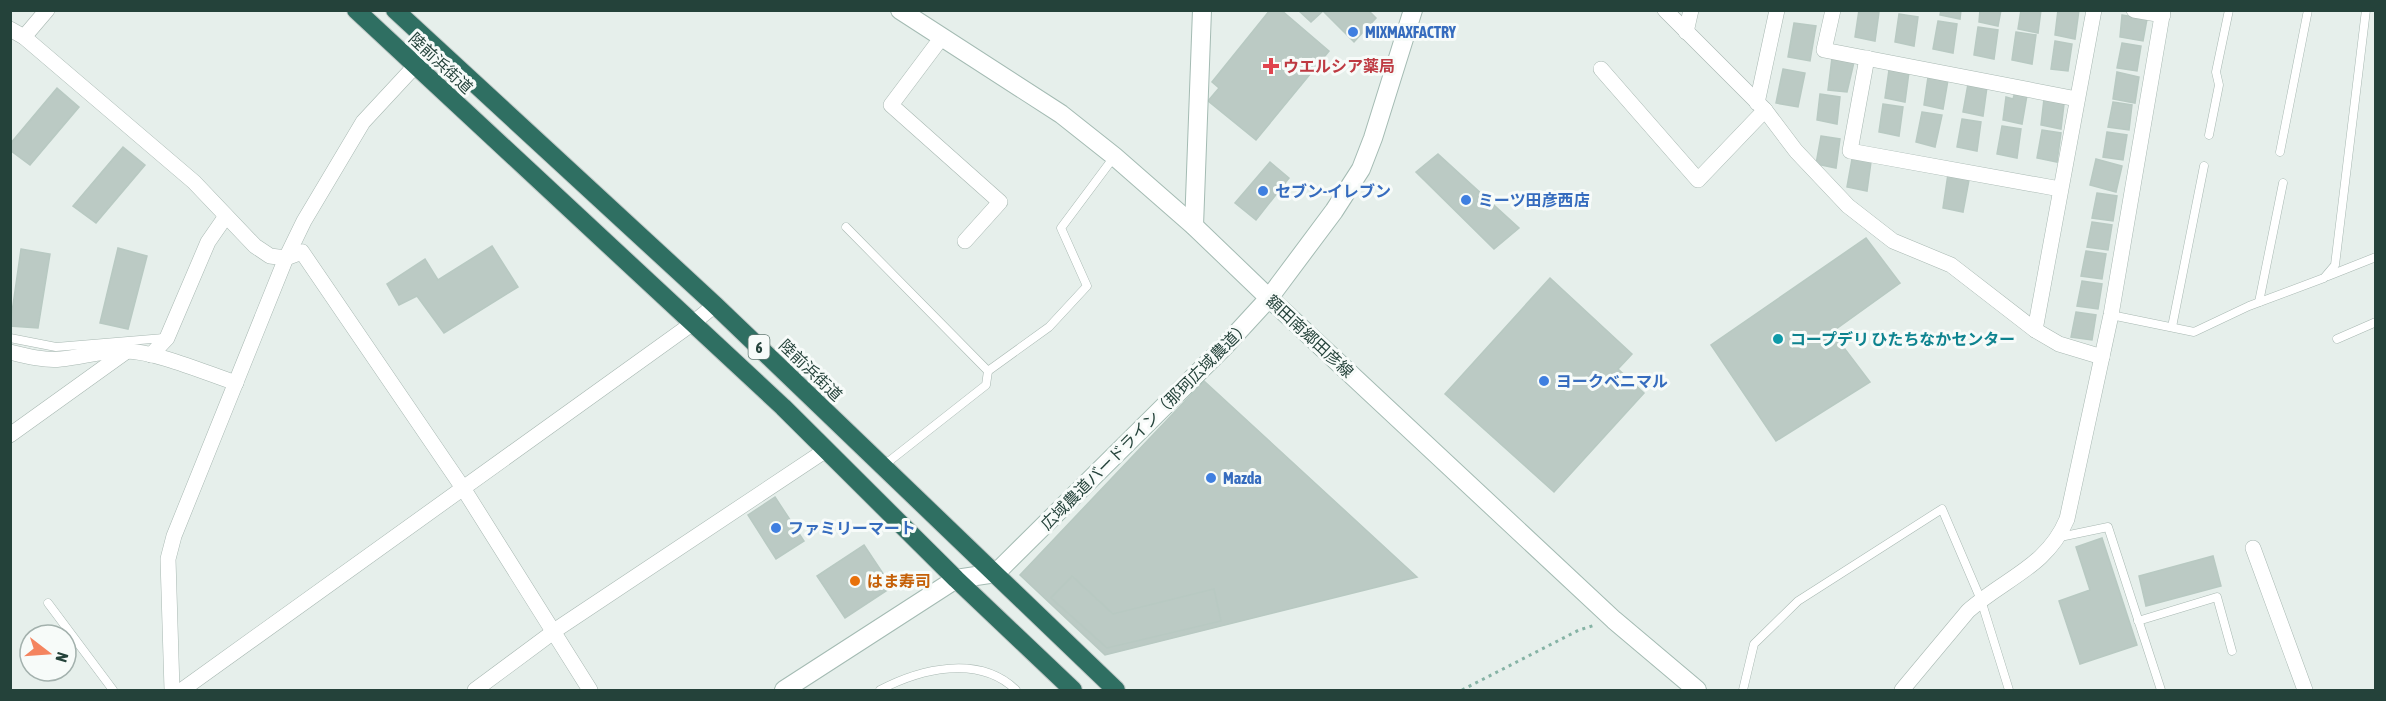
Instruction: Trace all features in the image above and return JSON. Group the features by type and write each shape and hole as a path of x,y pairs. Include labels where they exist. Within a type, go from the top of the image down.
{"highway":[{"name":"陸前浜街道","path":"356,10 693,323 1073,690"},
{"name":"陸前浜街道","path":"395,10 714,305 1116,690"}],"street":[{"path":"24,37 47,10"},
{"name":"額田南郷田彦線","path":"900,10 1061,114 1114,156 1194,226 1614,620 1697,690"},
{"path":"1194,226 1202,10"},
{"name":"広域農道バードライン（那珂広域農道）","path":"996,573 1224,347 1269,298 1334,211 1361,169 1413,10"},
{"path":"1665,10 1761,106 1796,151 1848,206 1893,241 1951,265 2035,330 2059,344 2102,357"},
{"path":"1686,32 1691,10"},
{"path":"1601,69 1698,180 1761,106 1777,10"},
{"path":"1833,10 1824,50 2077,99"},
{"path":"2035,330 2094,10"},
{"path":"1902,690 1968,610 2030,567 2060,537 2067,519 2111,315 2163,13 2134,10"},
{"path":"10,30 24,37 194,182 255,246 270,256 286,258 302,252 463,488 590,690"},
{"path":"942,37 891,105 1000,202 965,241"},
{"path":"172,690 168,559 174,536 286,258 304,221 363,122 415,66 431,44"},
{"path":"1867,58 1850,151 2060,189"},
{"path":"151,355 167,338 208,242 226,216"},
{"path":"182,690 693,323 714,305"},
{"path":"10,352 60,359 90,353 127,351 151,355 236,383"},
{"path":"10,435 127,351"},
{"path":"475,690 553,633 826,450"},
{"path":"2253,548 2305,690"},
{"path":"784,690 956,579 996,573"}],"lane":[{"path":"2209,135 2219,86 2216,72 2229,10"},
{"path":"2280,152 2308,10"},
{"path":"2324,278 2335,266 2366,10"},
{"path":"883,466 986,385 988,371 1049,327 1087,286 1061,228 1114,156"},
{"path":"2172,327 2204,166"},
{"path":"2259,302 2283,183"},
{"path":"846,227 988,371"},
{"path":"2111,315 2194,332 2259,302 2376,257"},
{"path":"2337,339 2376,322"},
{"path":"10,338 56,347 167,338"},
{"path":"1743,690 1754,644 1798,601 1942,508 1980,600 2009,690"},
{"path":"2060,537 2108,527 2161,690"},
{"path":"2138,621 2217,597 2232,651"},
{"path":"48,603 113,690"},
{"path":"880,690 916,675 957,668 993,676 1016,690"}],"path":[{"path":"1462,690 1579,630 1614,620"}],"building":[{"name":"ウエルシア薬局","path":"1270,10 1281,10 1329,51 1256,140 1208,101 1219,88 1212,82"},
{"name":"MIXMAXFACTRY","path":"1298,10 1368,10 1376,18 1354,42 1323,11 1311,22"},
{"path":"1859,10 1879,12 1875,41 1855,37"},
{"path":"1941,10 1961,10 1960,19 1940,15"},
{"path":"1980,10 2001,10 1998,26 1979,22"},
{"path":"2021,10 2041,10 2038,33 2018,29"},
{"path":"2058,10 2079,10 2075,39 2055,35"},
{"path":"1899,14 1918,17 1914,46 1895,42"},
{"path":"2122,15 2147,19 2143,41 2120,37"},
{"path":"1938,21 1957,24 1953,53 1933,49"},
{"path":"1794,23 1816,26 1810,61 1788,57"},
{"path":"1978,27 1998,30 1994,59 1974,55"},
{"path":"2016,32 2036,35 2032,64 2012,60"},
{"path":"2055,41 2072,44 2068,71 2051,69"},
{"path":"2122,43 2141,46 2137,71 2117,68"},
{"path":"1832,58 1854,62 1847,92 1828,90"},
{"path":"1783,69 1805,73 1798,107 1776,103"},
{"path":"1889,70 1909,72 1905,102 1885,98"},
{"path":"2117,72 2139,77 2135,103 2113,99"},
{"path":"1928,77 1948,80 1943,109 1924,105"},
{"path":"1968,84 1987,87 1983,116 1963,112"},
{"path":"57,88 79,107 30,165 10,150 10,144"},
{"path":"2015,92 2027,95 2022,124 2003,120 2006,97 2013,99"},
{"path":"1820,94 1840,97 1837,124 1817,120"},
{"path":"2044,99 2064,104 2061,129 2041,125"},
{"path":"2113,102 2132,105 2129,130 2108,127"},
{"path":"1883,104 1903,107 1899,136 1879,132"},
{"path":"1922,112 1942,115 1935,147 1916,142"},
{"path":"1962,119 1981,122 1977,151 1957,147"},
{"path":"2002,126 2021,129 2017,158 1997,154"},
{"path":"2042,130 2061,133 2057,162 2037,158"},
{"path":"2107,132 2127,135 2123,160 2103,157"},
{"path":"1821,136 1840,139 1836,168 1816,164"},
{"path":"123,147 145,165 96,223 73,206"},
{"name":"ミーツ田彦西店","path":"1438,154 1519,228 1494,249 1416,172"},
{"path":"1852,159 1871,162 1867,191 1847,187"},
{"path":"2096,159 2122,166 2116,192 2090,185"},
{"name":"セブン-イレブン","path":"1270,162 1289,178 1256,220 1235,203"},
{"path":"1948,174 1969,180 1963,212 1943,208"},
{"path":"2097,193 2117,196 2113,221 2092,218"},
{"path":"2092,222 2112,225 2108,250 2087,247"},
{"name":"コープデリ ひたちなかセンター","path":"1866,238 1900,283 1832,332 1870,382 1776,441 1711,345"},
{"path":"492,246 518,287 444,333 417,296 399,305 387,284 425,259 438,280"},
{"path":"118,248 147,256 128,329 100,323"},
{"path":"21,249 50,254 38,328 10,326"},
{"path":"2086,251 2106,254 2102,279 2081,276"},
{"name":"ヨークベニマル","path":"1550,278 1632,354 1618,369 1644,393 1554,492 1445,394"},
{"path":"2082,281 2102,284 2098,309 2077,306"},
{"path":"2076,312 2096,315 2092,340 2071,337"},
{"name":"Mazda","path":"1204,381 1417,577 1105,655 1020,575"},
{"name":"ファミリーマート","path":"775,497 804,541 776,559 748,515"},
{"path":"2102,538 2137,645 2080,664 2059,601 2090,590 2076,547"},
{"name":"はま寿司","path":"864,545 892,587 845,618 817,576"},
{"path":"2213,556 2221,586 2146,606 2139,576"},
{"path":"1072,576 1113,614 1214,589 1221,621 1107,648 1051,598"}],"place":[{"name":"MIXMAXFACTRY","path":"1353,32"},
{"name":"ウエルシア薬局","path":"1271,66"},
{"name":"セブン-イレブン","path":"1263,191"},
{"name":"ミーツ田彦西店","path":"1466,200"},
{"name":"コープデリ ひたちなかセンター","path":"1778,339"},
{"name":"ヨークベニマル","path":"1544,381"},
{"name":"Mazda","path":"1211,478"},
{"name":"ファミリーマート","path":"776,528"},
{"name":"はま寿司","path":"855,581"}]}
